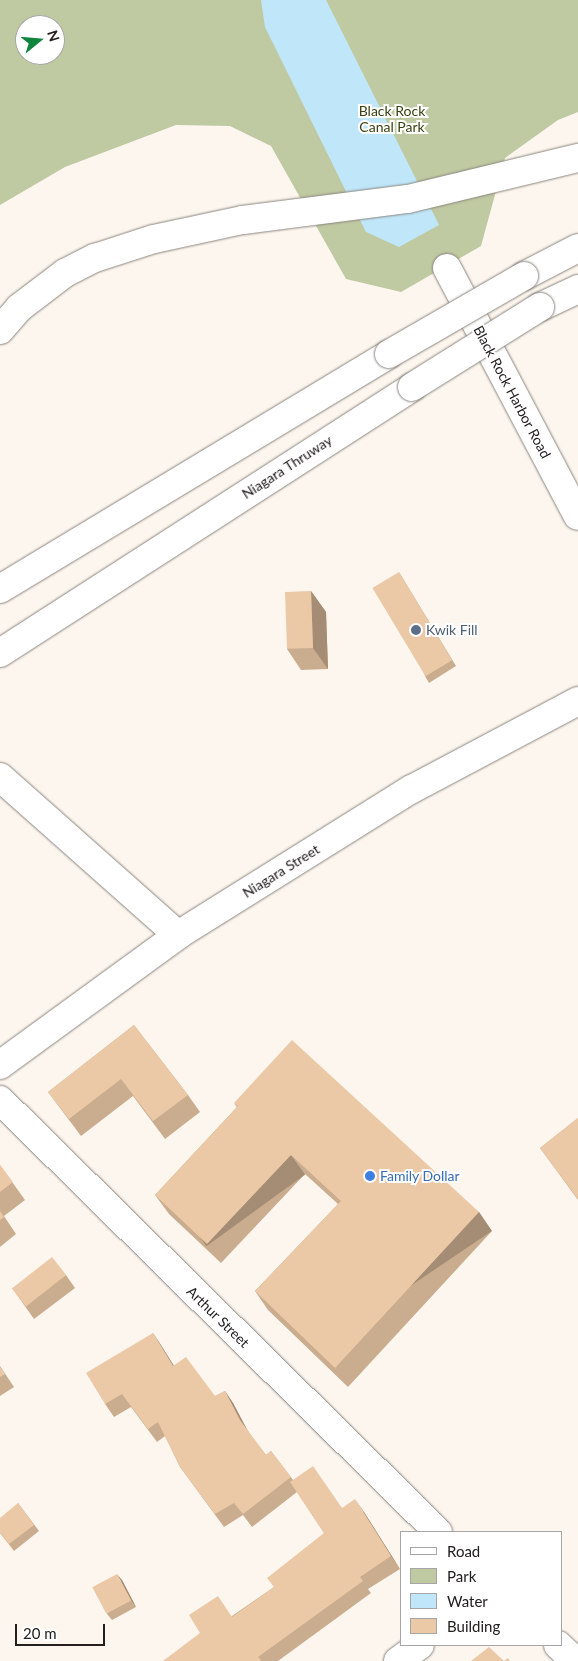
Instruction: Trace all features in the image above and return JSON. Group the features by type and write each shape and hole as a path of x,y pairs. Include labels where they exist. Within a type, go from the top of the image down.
{"main road":[{"path":"0,330 42,289 95,258 180,232 243,220 408,199 538,170 578,158"},
{"path":"0,588 389,354 524,276 578,248"},
{"name":"Black Rock Harbor Road","path":"447,268 578,516"},
{"name":"Niagara Thruway","path":"6,648 412,387 540,308 578,289"},
{"name":"Niagara Street","path":"0,1065 178,935 412,789 578,701"},
{"path":"0,777 178,935"},
{"name":"Arthur Street","path":"0,1100 437,1531"},
{"path":"398,1661 419,1646"},
{"path":"559,1646 575,1661"}],"green space":[{"name":"Black Rock Canal Park","path":"0,0 578,0 578,112 558,120 505,158 481,246 401,292 346,279 271,146 230,126 176,125 65,167 0,205"}],"water":[{"path":"261,0 326,0 439,225 399,247 366,232 265,27"}],"building":[{"name":"Kwik Fill","path":"399,572 452,660 425,676 372,588"},
{"path":"311,591 313,648 287,649 285,592"},
{"path":"134,1025 188,1095 153,1121 121,1079 69,1119 48,1092"},
{"path":"292,1040 479,1212 335,1368 255,1291 341,1201 291,1155 207,1244 155,1195 238,1106 234,1103"},
{"path":"578,1118 578,1199 540,1148"},
{"path":"0,1165 13,1182 0,1192"},
{"path":"0,1211 4,1217 0,1220"},
{"path":"52,1257 66,1275 26,1307 12,1288"},
{"path":"153,1333 173,1366 186,1357 215,1396 225,1391 240,1420 266,1455 271,1451 291,1477 243,1514 234,1503 215,1514 180,1467 158,1422 148,1429 122,1394 105,1404 86,1373"},
{"path":"0,1367 5,1374 0,1377"},
{"path":"313,1466 342,1508 355,1499 391,1556 360,1577 363,1581 258,1657 260,1661 163,1661 200,1633 189,1615 218,1596 232,1617 274,1587 267,1578 324,1533 290,1482"},
{"path":"18,1503 34,1525 9,1544 0,1532 0,1518"},
{"path":"117,1574 131,1600 106,1614 92,1587"},
{"path":"489,1647 504,1661 471,1661"}],"place":[{"name":"Kwik Fill","path":"416,630"},
{"name":"Family Dollar","path":"370,1176"}]}
